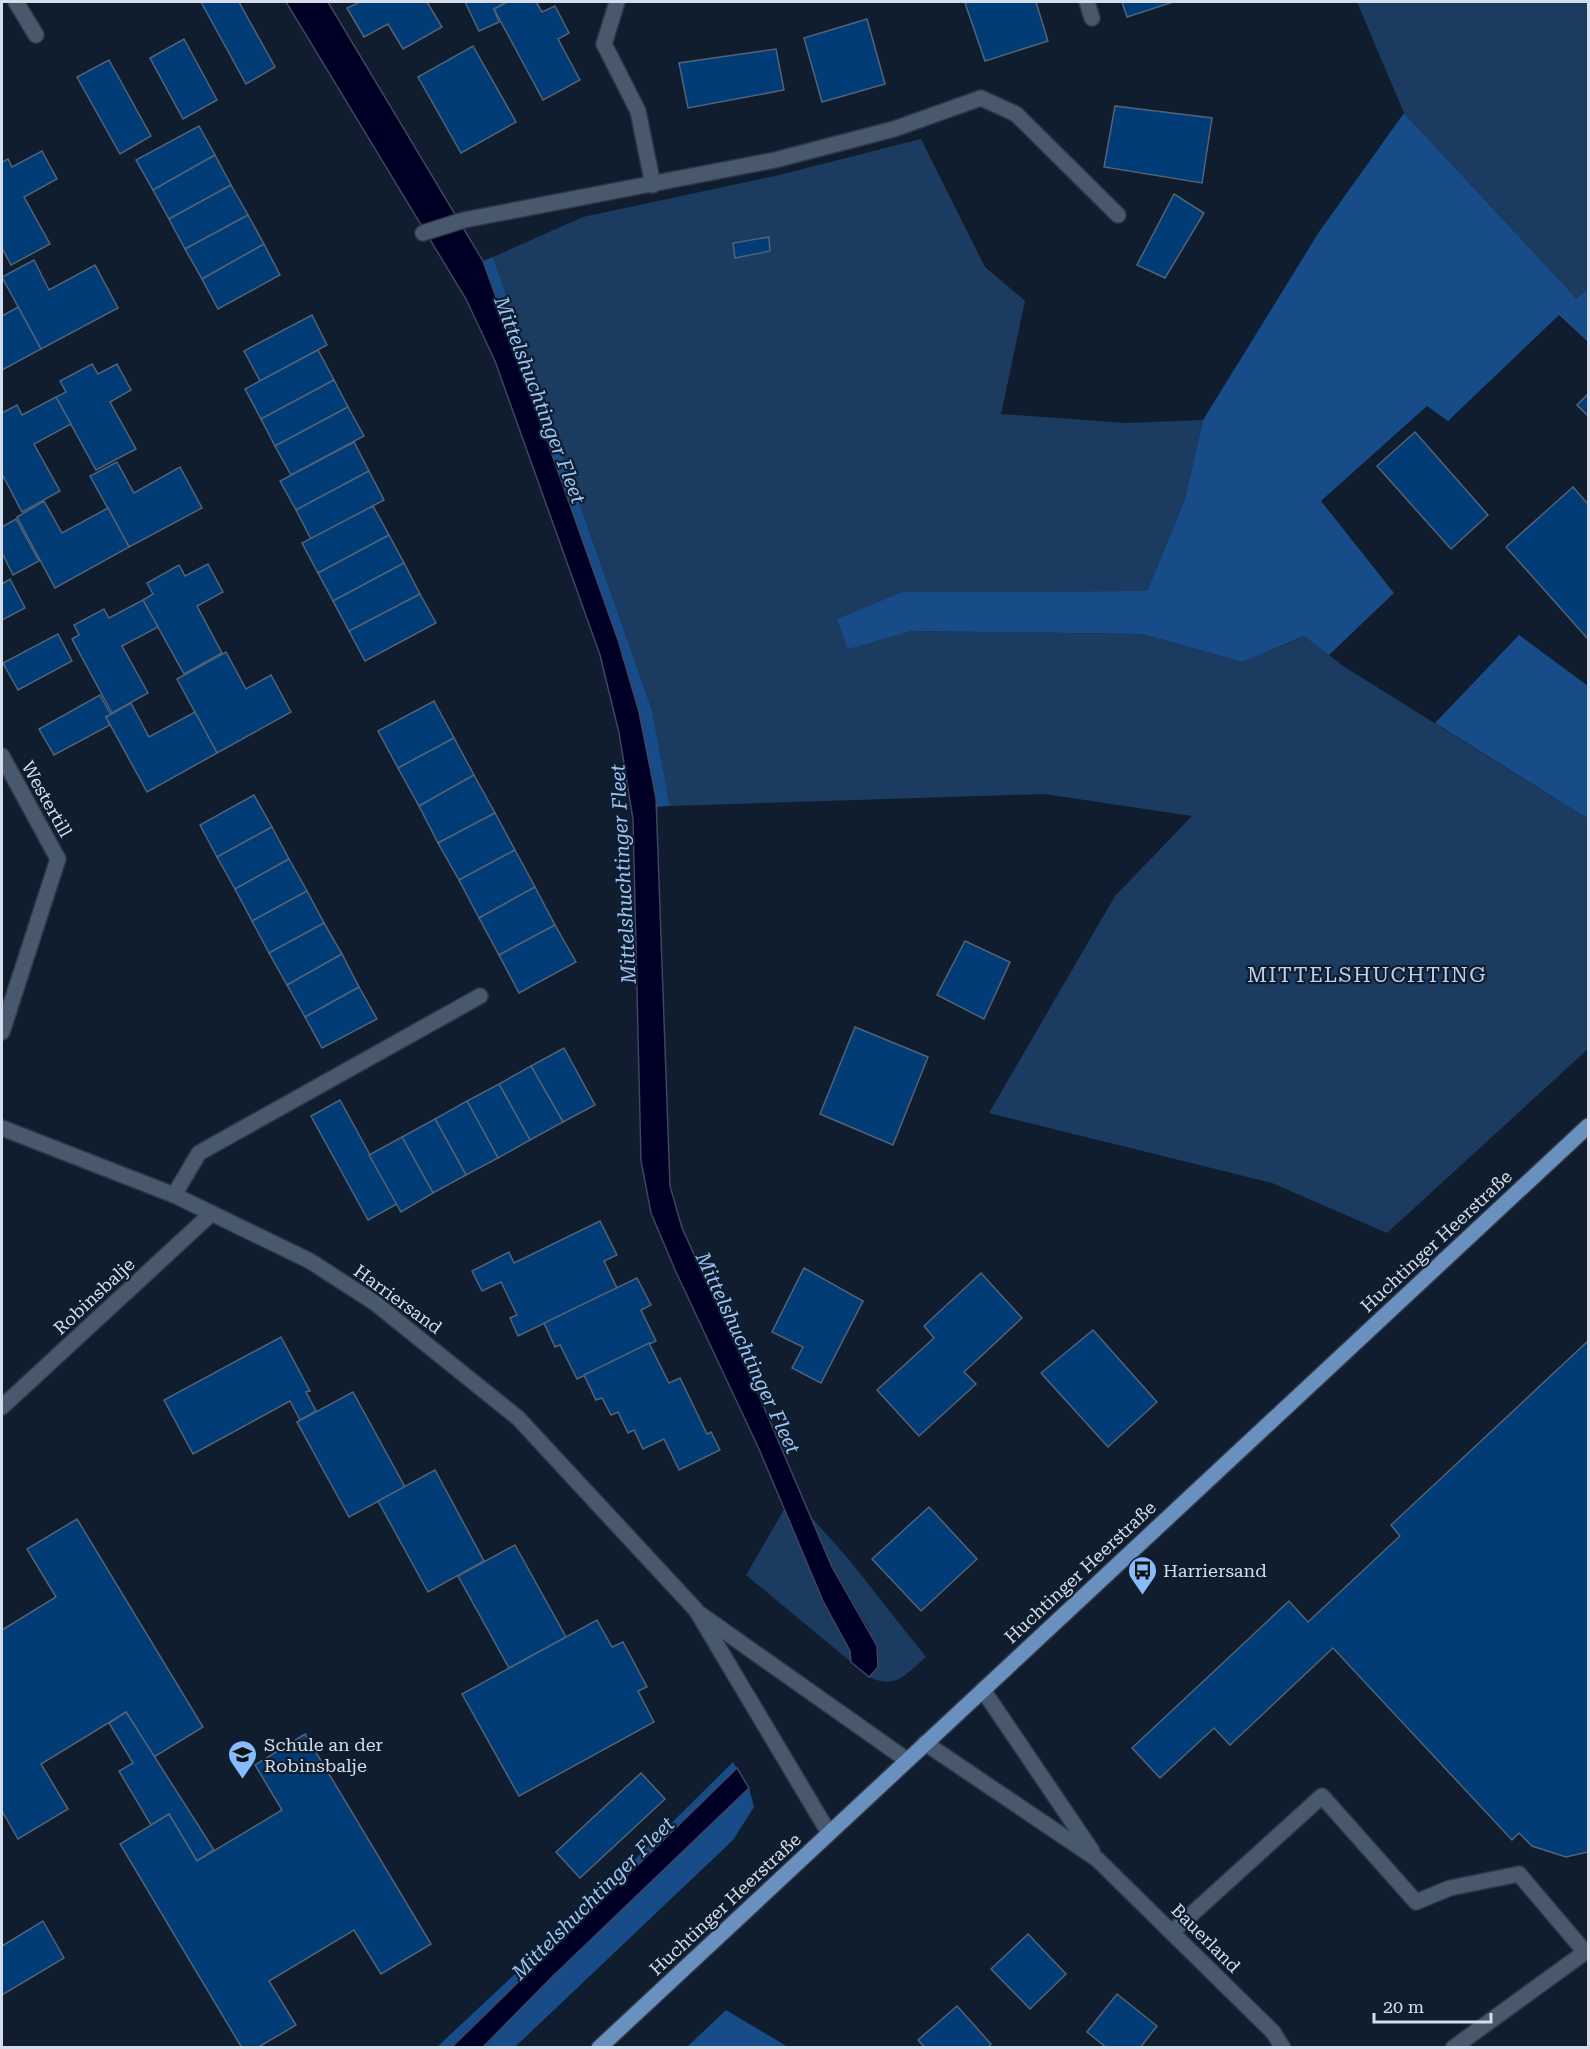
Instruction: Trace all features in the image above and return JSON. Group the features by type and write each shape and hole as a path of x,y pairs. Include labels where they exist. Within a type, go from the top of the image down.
{"main road":[{"name":"Huchtinger Heerstraße","path":"599,2048 1588,1126"}],"street":[{"path":"16,2 36,35"},
{"path":"616,2 604,44 638,111 653,185"},
{"path":"1087,2 1092,18"},
{"path":"423,233 464,220 775,160 894,129 981,98 1017,114 1118,215"},
{"name":"Westertill","path":"2,756 58,859 2,1032"},
{"path":"174,1195 199,1153 480,996"},
{"name":"Harriersand","path":"2,1128 174,1195 310,1261 375,1303 518,1418 696,1610 907,1760"},
{"name":"Robinsbalje","path":"2,1407 212,1213"},
{"name":"Harriersand","path":"696,1610 829,1833"},
{"name":"Bauerland","path":"983,1690 1097,1859"},
{"name":"Bauerland","path":"925,1743 1097,1859 1273,2032 1283,2048"},
{"path":"1172,1932 1322,1796 1416,1902 1450,1888 1519,1874 1587,1951 1453,2048"}],"shaded area":[{"path":"286,2 328,2 483,261 618,640 639,712 656,798 670,1186 682,1228 760,1398 832,1567 877,1646 878,1667 869,1677 851,1662 850,1651 823,1601 759,1449 676,1272 651,1213 641,1161 633,819 619,733 600,655 495,361 466,299"},
{"path":"1357,2 1588,2 1588,289 1576,298 1404,113"},
{"path":"1404,113 1576,298 1588,289 1588,342 1559,315 1448,421 1427,406 1321,501 1394,593 1329,655 1304,636 1243,662 1142,634 912,631 848,649 837,619 903,592 1147,591 1185,499 1203,420 1319,232"},
{"path":"921,139 985,267 1025,301 1001,414 1126,423 1203,420 1185,499 1147,591 903,592 848,648 912,631 1142,634 1243,662 1305,636 1343,666 1588,819 1588,1049 1387,1233 1272,1183 989,1113 1115,896 1192,816 1044,794 670,806 652,710 493,257 583,217 775,176"},
{"path":"493,257 652,710 670,806 656,807 656,798 506,322 483,261"},
{"path":"1519,635 1588,686 1588,819 1435,723"},
{"path":"785,1508 823,1601 850,1651 851,1662 746,1575"},
{"path":"811,1517 846,1556 926,1657 900,1678 886,1682 869,1677 878,1667 869,1629 832,1567"},
{"path":"733,1762 737,1768 452,2047 436,2048 594,1900"},
{"path":"737,1768 749,1788 554,1975 483,2047 452,2047"},
{"path":"749,1788 754,1807 733,1840 515,2047 483,2048 554,1975"},
{"path":"726,2010 788,2047 687,2047"}],"building":[{"path":"201,2 239,2 275,67 246,84"},
{"path":"360,2 427,2 442,27 403,49 388,24 364,37 347,8"},
{"path":"465,2 507,2 494,9 499,22 479,31"},
{"path":"507,2 536,2 542,12 555,6 569,33 558,39 580,80 543,100 494,9"},
{"path":"1036,2 1048,41 985,61 965,3"},
{"path":"1122,2 1173,2 1127,17"},
{"path":"867,19 885,84 822,102 804,38"},
{"path":"184,39 217,100 183,119 150,58"},
{"path":"473,46 516,122 461,153 418,77"},
{"path":"776,49 784,90 688,108 679,63"},
{"path":"109,60 151,136 120,154 77,77"},
{"path":"1115,106 1212,118 1202,183 1104,167"},
{"path":"199,126 215,155 153,190 136,160"},
{"path":"42,151 57,179 24,197 50,244 11,265 2,248 2,162 8,159 12,167"},
{"path":"215,155 231,185 169,219 153,190"},
{"path":"231,185 248,215 185,249 169,219"},
{"path":"1174,194 1204,213 1165,278 1137,265"},
{"path":"248,215 264,244 202,279 185,249"},
{"path":"769,237 770,251 735,258 733,243"},
{"path":"264,244 280,275 218,309 202,279"},
{"path":"34,260 49,290 95,265 118,308 41,349 2,277"},
{"path":"18,307 41,349 2,370 2,316"},
{"path":"312,315 327,345 260,381 244,351"},
{"path":"318,350 334,380 261,419 245,389"},
{"path":"92,364 98,374 117,364 131,390 110,402 136,449 96,470 56,397 66,392 60,381"},
{"path":"334,380 348,407 275,446 261,419"},
{"path":"1588,394 1588,416 1577,405"},
{"path":"56,397 71,424 34,444 60,491 22,512 2,474 2,413 17,405 22,415"},
{"path":"348,407 364,436 291,475 275,446"},
{"path":"1415,432 1488,515 1451,549 1377,466"},
{"path":"354,442 369,471 296,510 280,481"},
{"path":"117,462 134,493 180,467 202,508 129,547 90,476"},
{"path":"369,471 384,500 311,539 296,510"},
{"path":"1573,487 1588,504 1588,639 1506,547"},
{"path":"44,501 62,533 108,508 129,547 55,588 17,517"},
{"path":"373,506 389,535 318,573 302,543"},
{"path":"16,519 39,561 13,575 2,553 2,527"},
{"path":"389,535 404,563 333,601 318,573"},
{"path":"404,563 420,594 349,631 333,601"},
{"path":"208,564 223,592 197,606 222,653 184,674 143,600 153,594 147,583 179,565 185,576"},
{"path":"10,579 25,608 2,620 2,584"},
{"path":"420,594 436,623 365,661 349,631"},
{"path":"143,600 158,627 122,646 148,693 112,713 72,639 79,635 74,625 104,609 109,618"},
{"path":"58,634 72,661 18,690 3,663"},
{"path":"226,652 246,689 271,675 291,712 217,753 177,679"},
{"path":"100,695 111,715 106,717 110,725 54,755 39,729"},
{"path":"434,701 454,738 398,768 378,731"},
{"path":"131,703 149,737 195,712 217,753 147,792 106,717"},
{"path":"454,738 474,775 419,806 398,768"},
{"path":"474,775 495,813 438,843 419,806"},
{"path":"254,795 272,827 217,857 200,825"},
{"path":"495,813 515,850 459,880 438,843"},
{"path":"272,827 289,859 235,889 217,857"},
{"path":"515,850 535,887 479,918 459,880"},
{"path":"289,859 307,891 252,921 235,889"},
{"path":"535,887 555,925 499,955 479,918"},
{"path":"307,891 324,923 269,953 252,921"},
{"path":"324,923 342,954 287,985 269,953"},
{"path":"555,925 576,962 519,993 499,955"},
{"path":"965,941 1010,962 984,1019 937,995"},
{"path":"342,954 359,987 305,1017 287,985"},
{"path":"359,987 377,1019 322,1048 305,1017"},
{"path":"855,1027 928,1057 893,1145 820,1114"},
{"path":"564,1048 595,1105 563,1122 531,1066"},
{"path":"531,1066 563,1122 530,1140 499,1084"},
{"path":"499,1084 530,1140 498,1158 467,1101"},
{"path":"340,1100 397,1204 368,1220 311,1116"},
{"path":"467,1101 498,1158 466,1175 435,1119"},
{"path":"435,1119 466,1175 433,1193 402,1137"},
{"path":"402,1137 433,1193 401,1212 369,1155"},
{"path":"600,1221 617,1255 604,1261 617,1288 518,1336 510,1318 517,1315 501,1282 482,1291 472,1271 509,1252 514,1263"},
{"path":"804,1268 863,1301 821,1383 792,1368 803,1347 772,1332"},
{"path":"981,1273 1022,1318 964,1372 976,1384 919,1436 877,1390 934,1338 924,1326"},
{"path":"637,1278 651,1305 641,1310 656,1341 577,1379 560,1345 555,1347 544,1323"},
{"path":"1093,1330 1157,1402 1108,1447 1041,1373"},
{"path":"281,1337 310,1391 306,1392 316,1411 300,1420 290,1401 193,1454 164,1400"},
{"path":"1588,1341 1588,1852 1566,1857 1532,1846 1519,1833 1512,1840 1333,1648 1230,1745 1214,1728 1160,1778 1132,1748 1289,1601 1308,1622 1400,1536 1391,1525"},
{"path":"649,1343 669,1383 680,1378 707,1434 711,1432 720,1450 679,1470 664,1439 643,1449 634,1430 628,1433 618,1412 611,1415 602,1398 596,1400 584,1375"},
{"path":"353,1392 405,1487 349,1517 297,1422"},
{"path":"435,1470 484,1561 428,1592 378,1501"},
{"path":"929,1507 977,1559 921,1611 872,1559"},
{"path":"77,1519 203,1727 154,1757 126,1712 41,1764 68,1809 18,1839 2,1811 2,1630 56,1597 27,1549"},
{"path":"515,1545 566,1637 509,1668 458,1576"},
{"path":"597,1620 612,1647 623,1642 647,1687 638,1691 654,1722 519,1796 462,1694"},
{"path":"126,1712 214,1850 197,1861 169,1814 151,1825 119,1771 133,1763 109,1723"},
{"path":"305,1734 431,1944 381,1974 354,1930 269,1981 296,2025 257,2048 242,2048 120,1844 169,1814 197,1861 282,1810 255,1765"},
{"path":"641,1773 665,1799 580,1878 556,1852"},
{"path":"43,1921 64,1958 2,1995 2,1946"},
{"path":"1028,1934 1066,1974 1030,2009 991,1969"},
{"path":"1117,1994 1157,2026 1140,2048 1107,2048 1087,2032"},
{"path":"957,2006 991,2044 988,2048 925,2048 918,2040"}],"place":[{"name":"Harriersand","path":"1142,1596"},
{"name":"Schule an der Robinsbalje","path":"243,1780"}],"district":[{"name":"MITTELSHUCHTING","path":"1367,975"}],"water label":[{"name":"Mittelshuchtinger Fleet","path":"540,400"},
{"name":"Mittelshuchtinger Fleet","path":"623,874"},
{"name":"Mittelshuchtinger Fleet","path":"748,1353"},
{"name":"Mittelshuchtinger Fleet","path":"593,1898"}]}
